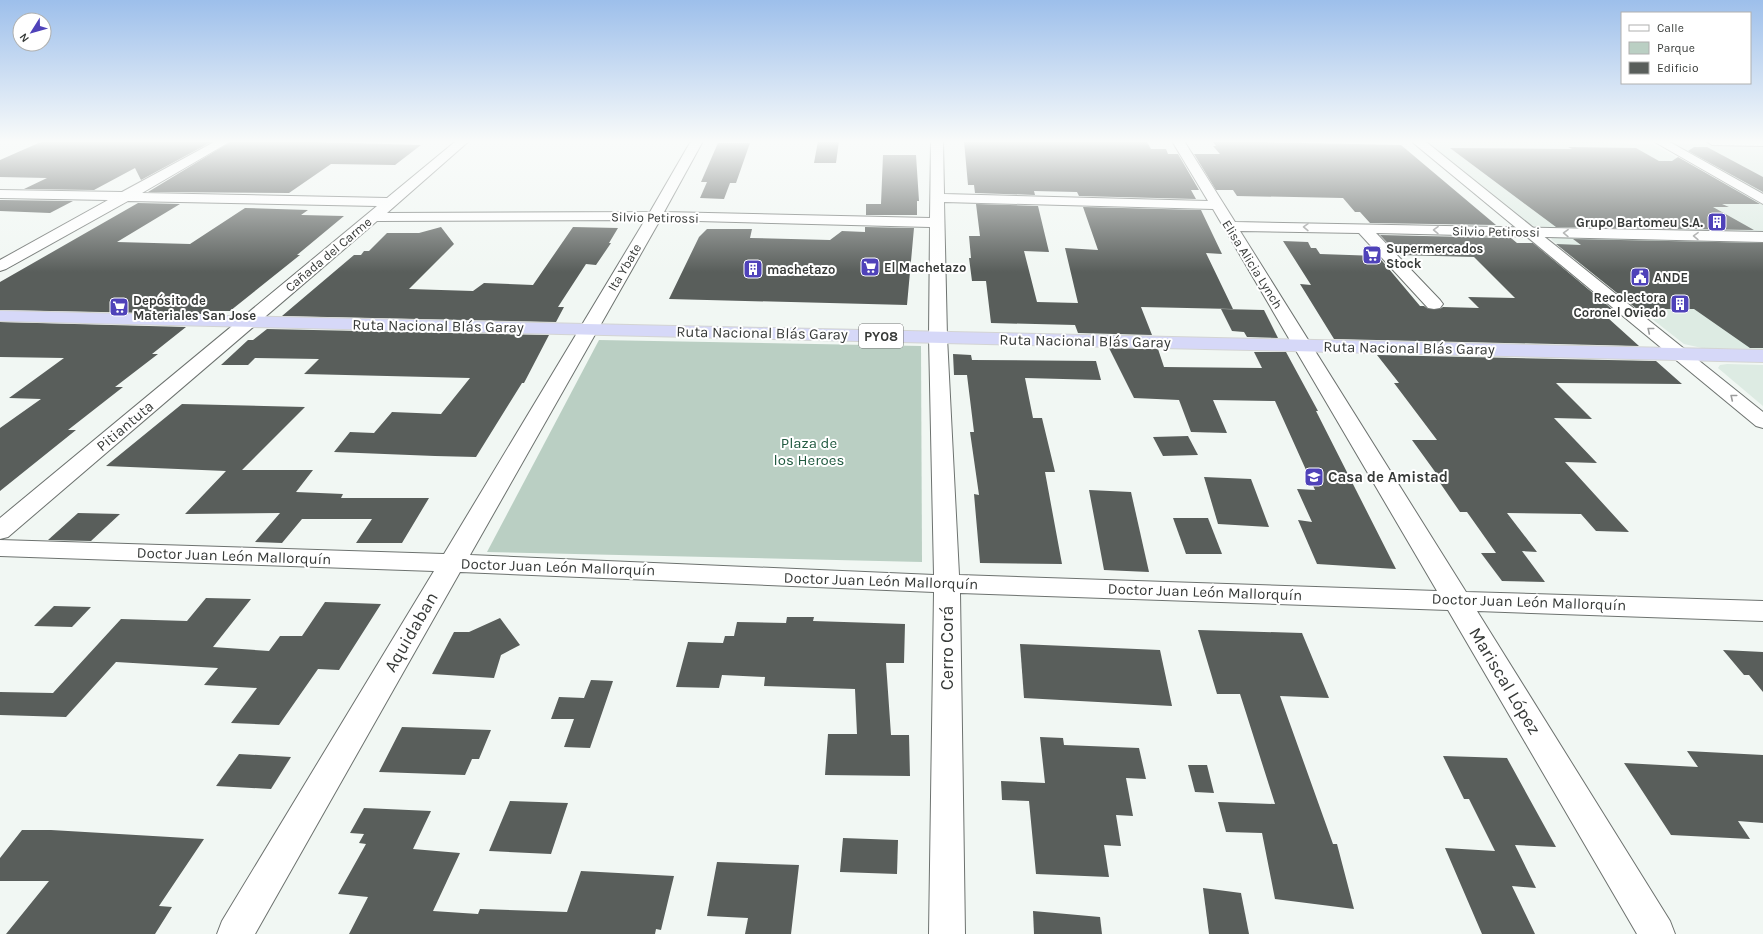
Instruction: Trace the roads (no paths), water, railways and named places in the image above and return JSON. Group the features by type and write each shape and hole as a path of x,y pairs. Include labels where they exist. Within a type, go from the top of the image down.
{"highway":[{"name":"Ruta Nacional Blás Garay","path":"0,316 1763,356"}],"street":[{"path":"0,266 146,185"},
{"name":"Cañada del Carme","path":"249,321 411,185"},
{"name":"Ita Ybate","path":"587,329 672,185"},
{"name":"Cerro Corá","path":"937,185 938,337 947,584 947,934"},
{"name":"Elisa Alicia Lynch","path":"1205,185 1304,346"},
{"path":"1470,185 1763,422"},
{"path":"1736,185 1763,200"},
{"path":"0,194 390,202"},
{"path":"937,198 1217,205"},
{"name":"Silvio Petirossi","path":"372,217 655,216 937,223"},
{"name":"Silvio Petirossi","path":"1230,226 1763,237"},
{"path":"1363,229 1434,304"},
{"name":"Pitiantuta","path":"0,531 249,321"},
{"name":"Aquidaban","path":"235,934 587,329"},
{"name":"Mariscal López","path":"1304,346 1657,934"},
{"name":"Doctor Juan León Mallorquín","path":"0,548 451,563 947,584 1763,611"}],"place":[{"name":"Grupo Bartomeu S.A.","path":"1717,222"},
{"name":"Supermercados Stock","path":"1372,255"},
{"name":"El Machetazo","path":"870,267"},
{"name":"machetazo","path":"753,269"},
{"name":"ANDE","path":"1640,277"},
{"name":"Recolectora Coronel Oviedo","path":"1680,304"},
{"name":"Depósito de Materiales San Jose","path":"119,307"},
{"name":"Casa de Amistad","path":"1314,477"}],"park label":[{"name":"Plaza de los Heroes","path":"809,452"}]}
